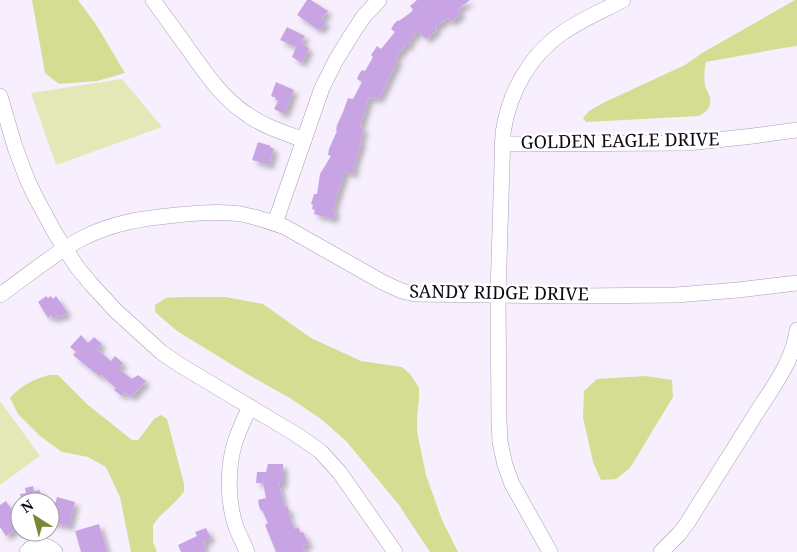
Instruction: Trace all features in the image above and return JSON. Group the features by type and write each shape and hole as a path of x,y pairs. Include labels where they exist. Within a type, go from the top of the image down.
{"street":[{"path":"153,0 205,74 241,111 259,122 304,140"},
{"path":"275,223 322,88 354,31 364,16 379,0"},
{"path":"550,552 512,484 505,465 500,442 498,295 504,125 512,98 524,75 536,58 561,34 622,0"},
{"path":"0,96 5,130 26,179 65,249 103,298 146,339 180,365 311,444 340,473 396,552"},
{"name":"GOLDEN EAGLE DRIVE","path":"502,144 688,143 797,130"},
{"name":"SANDY RIDGE DRIVE","path":"0,295 65,249 94,232 119,223 200,212 241,214 275,223 384,283 402,291 415,294 676,295 797,283"},
{"path":"661,552 688,522 775,383 791,354 797,330"},
{"path":"247,552 233,516 229,475 236,439 250,407"},
{"path":"27,552 33,546 38,545 49,547 55,552"}],"shaded area":[{"path":"32,0 78,0 97,26 125,73 97,81 59,84 45,73"},
{"path":"797,0 797,46 706,62 705,87 710,97 710,104 706,111 699,116 586,122 583,118 589,111 605,102 685,65 702,53"},
{"path":"122,79 162,127 56,165 31,93"},
{"path":"226,297 263,304 311,338 361,361 402,367 410,374 419,388 417,432 426,475 442,520 458,552 430,552 399,505 346,441 321,419 290,398 177,331 155,312 155,305 166,298"},
{"path":"49,375 58,375 88,405 132,440 138,440 154,419 161,415 167,419 184,484 184,492 153,525 153,542 157,552 131,552 120,497 106,467 88,457 62,452 40,436 18,414 10,398 28,384"},
{"path":"646,376 672,380 673,397 630,468 616,479 601,480 593,462 583,417 584,391 597,379"},
{"path":"0,401 40,456 0,485"}],"building":[{"path":"307,0 311,0 328,11 321,19 326,22 321,29 317,29 297,15"},
{"path":"417,0 470,0 458,9 461,14 451,22 448,18 435,27 437,30 426,39 418,31 409,41 410,45 406,45 395,58 398,60 379,99 369,97 360,127 364,129 353,174 345,171 334,205 333,211 336,212 333,219 314,214 315,210 312,209 313,205 311,204 314,194 317,194 320,174 331,156 328,155 329,149 348,98 353,99 362,82 357,79 359,74 362,70 365,71 373,57 371,55 377,46 381,49 395,32 391,29 394,24 413,10 410,6"},
{"path":"287,27 305,36 302,44 309,48 302,63 292,57 296,47 280,40"},
{"path":"276,82 294,90 284,114 274,109 278,101 271,96"},
{"path":"258,142 271,146 274,149 269,165 252,160"},
{"path":"46,296 48,298 51,296 53,299 56,296 67,312 61,317 59,315 54,319 51,315 48,318 38,302"},
{"path":"81,335 88,343 94,337 102,344 97,349 111,361 115,356 123,363 118,368 132,379 138,375 146,381 131,397 125,392 122,396 101,375 99,376 73,355 76,352 70,347"},
{"path":"268,464 283,464 283,483 279,483 284,507 287,506 290,513 288,514 295,529 298,527 301,533 303,532 309,544 303,546 305,552 276,552 265,525 268,523 259,506 258,500 266,498 263,483 256,483 257,472 266,472"},
{"path":"33,486 34,491 40,490 40,492 26,492 25,488"},
{"path":"60,498 75,502 69,526 60,524"},
{"path":"6,501 10,507 10,533 6,536 0,527 0,505"},
{"path":"99,524 107,552 81,552 75,531"},
{"path":"206,528 211,538 203,542 206,552 181,552 178,545 197,536 195,532"}]}
